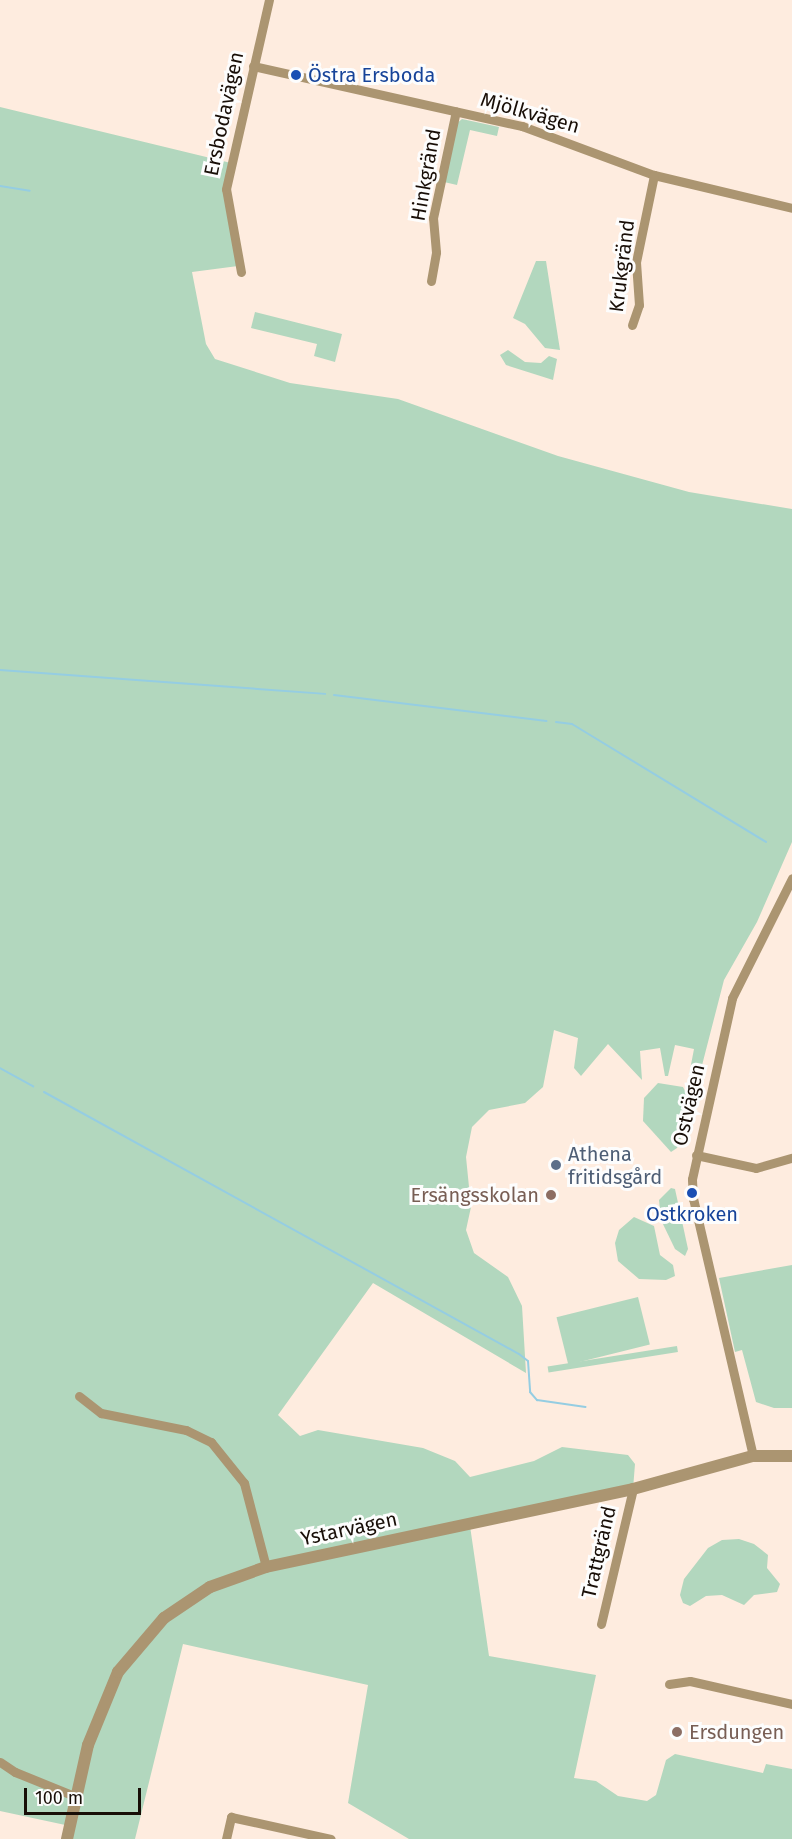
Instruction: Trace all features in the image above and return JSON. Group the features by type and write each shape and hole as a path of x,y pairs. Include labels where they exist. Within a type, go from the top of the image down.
{"street":[{"name":"Ersbodavägen","path":"241,272 226,189 268,0"},
{"name":"Mjölkvägen","path":"253,66 549,133 654,175 792,208"},
{"name":"Hinkgränd","path":"431,281 436,252 433,218 456,111"},
{"name":"Krukgränd","path":"632,325 639,305 636,262 654,175"},
{"name":"Ostvägen","path":"753,1456 693,1199 696,1155 732,998 792,878"},
{"path":"696,1155 756,1168 792,1158"},
{"path":"79,1396 101,1413 186,1430 211,1442 244,1483 266,1567"},
{"name":"Ystarvägen","path":"67,1839 101,1705 138,1644 164,1618 210,1587 266,1567 633,1489 753,1456 792,1456"},
{"name":"Trattgränd","path":"602,1624 633,1489"},
{"path":"669,1684 690,1681 792,1704"},
{"path":"0,1762 15,1772 77,1797"},
{"path":"226,1839 231,1816 331,1839"}],"green space":[{"path":"0,107 231,163 227,182 238,266 192,272 206,344 215,359 290,383 398,399 558,456 689,492 792,509 792,842 757,922 724,980 699,1077 689,1075 694,1049 675,1045 668,1076 665,1076 660,1048 640,1051 642,1080 608,1044 581,1076 574,1068 578,1038 554,1030 543,1087 525,1103 489,1110 472,1127 466,1157 471,1207 466,1230 474,1253 508,1277 522,1306 526,1373 373,1283 278,1415 300,1436 318,1430 423,1448 455,1461 470,1477 534,1461 562,1447 628,1455 635,1464 633,1489 470,1526 489,1656 596,1675 574,1778 596,1781 618,1796 647,1801 656,1795 666,1760 675,1754 763,1773 766,1764 792,1769 792,1839 409,1839 348,1803 368,1685 183,1644 135,1839 67,1839 70,1826 0,1811"},
{"path":"462,119 499,127 497,136 470,130 457,185 444,182 456,124"},
{"path":"536,261 546,261 560,350 545,348 525,324 513,318"},
{"path":"255,312 342,334 335,362 314,356 317,344 251,328"},
{"path":"508,350 525,362 541,363 549,356 557,359 553,380 506,365 500,355"},
{"path":"658,1083 683,1087 691,1103 677,1148 671,1152 643,1121 644,1098"},
{"path":"671,1188 675,1189 688,1249 685,1256 675,1249 661,1220 659,1200"},
{"path":"634,1217 654,1226 660,1255 673,1265 675,1276 666,1280 639,1279 618,1261 615,1243 619,1230"},
{"path":"792,1265 792,1408 774,1408 756,1402 742,1350 735,1352 719,1278"},
{"path":"638,1297 650,1345 568,1365 556,1317"},
{"path":"677,1346 678,1352 549,1372 548,1366"},
{"path":"739,1539 754,1544 768,1555 767,1568 780,1584 777,1592 754,1595 744,1605 722,1595 706,1596 690,1606 683,1603 680,1595 684,1579 708,1548 722,1540"}],"waterway":[{"path":"0,186 30,191"},
{"path":"0,670 325,694"},
{"path":"334,695 546,721"},
{"path":"556,722 572,724 766,842"},
{"path":"0,1068 33,1086"},
{"path":"44,1092 519,1354 528,1361 530,1392 537,1400 586,1407"}],"place":[{"name":"Östra Ersboda","path":"296,75"},
{"name":"Athena fritidsgård","path":"556,1165"},
{"name":"Ostkroken","path":"692,1193"},
{"name":"Ersängsskolan","path":"551,1195"},
{"name":"Ersdungen","path":"677,1732"}]}
